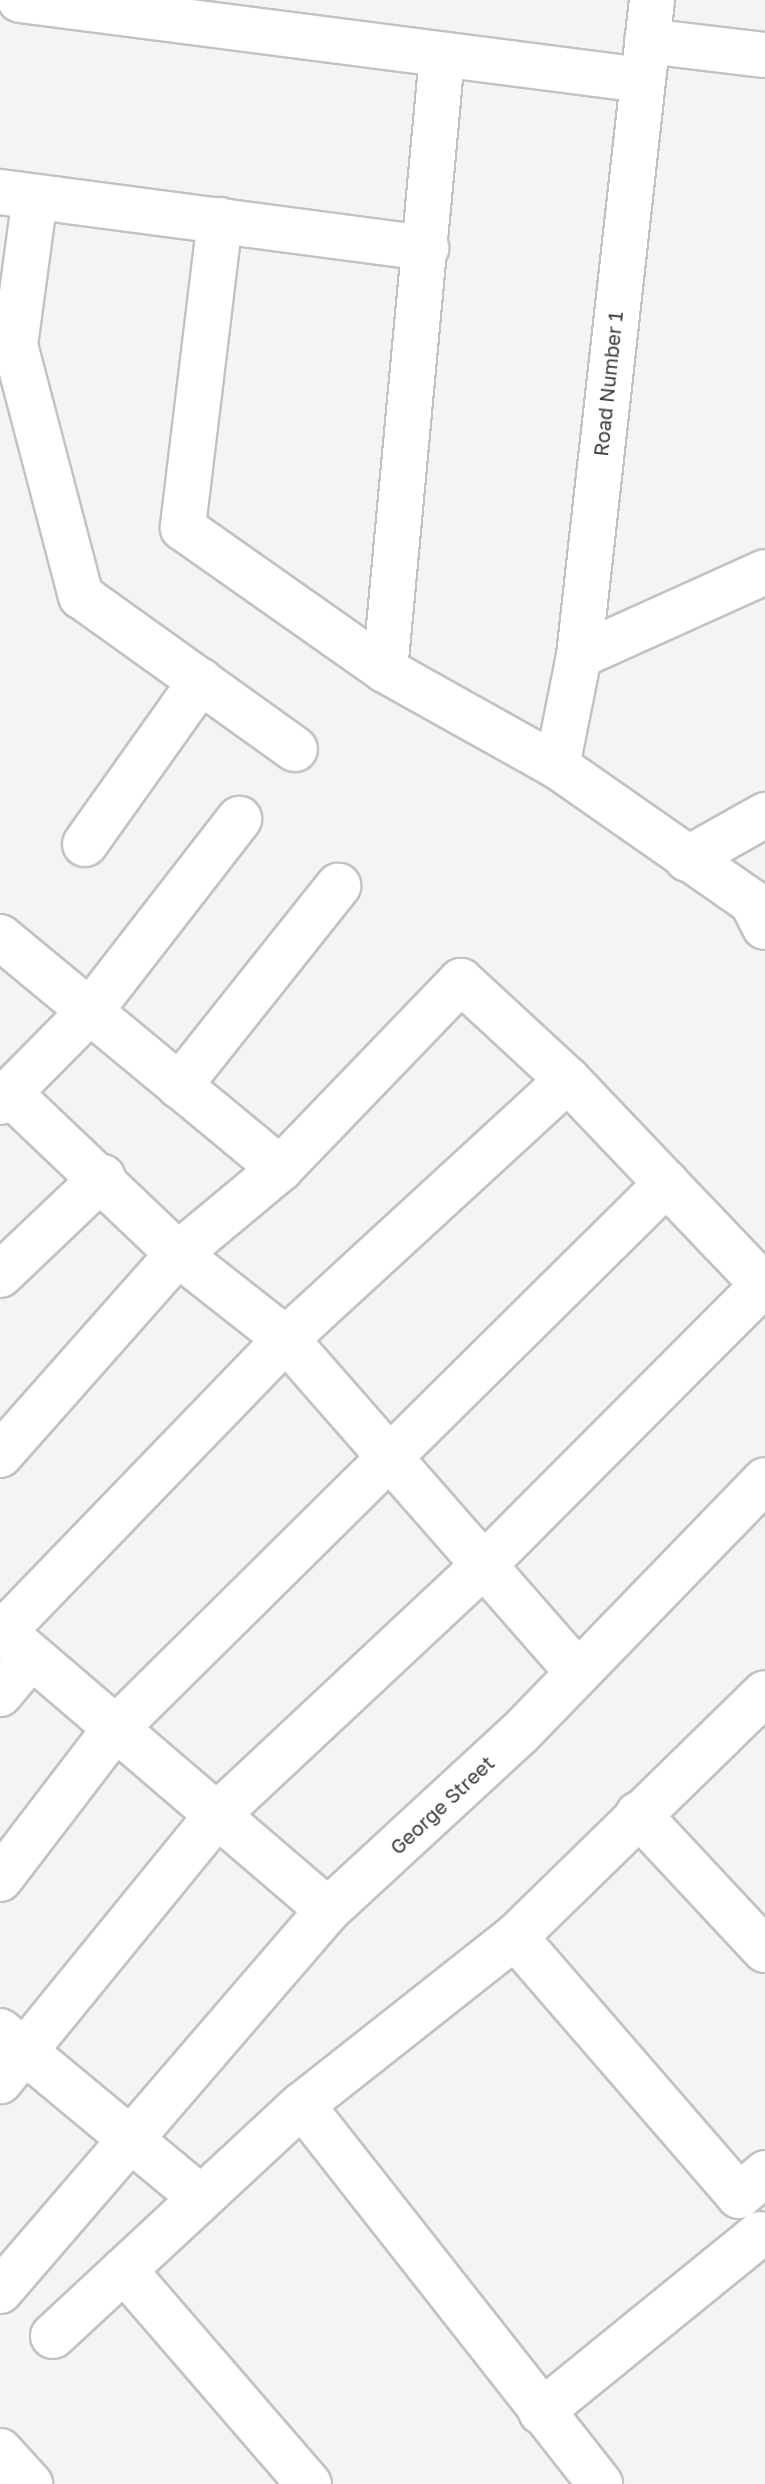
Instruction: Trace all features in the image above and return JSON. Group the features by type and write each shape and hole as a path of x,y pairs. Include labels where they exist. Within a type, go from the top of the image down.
{"street":[{"path":"20,0 442,57 647,40 765,55"},
{"name":"Road Number 1","path":"557,766 579,656 647,40"},
{"path":"385,670 442,57"},
{"path":"295,749 81,596 15,345 18,195 426,248"},
{"path":"220,220 183,528 385,670 557,766 752,902 765,927"},
{"path":"579,656 765,572"},
{"path":"85,844 201,681"},
{"path":"687,859 765,815"},
{"path":"239,819 91,1010 5,1098 103,1177 178,1254 286,1339 387,1463 485,1564 577,1671"},
{"path":"179,1086 338,886"},
{"path":"0,937 280,1169"},
{"path":"0,1455 178,1254 280,1169 461,981 568,1080 763,1285 485,1564 218,1814 8,2054 130,2139 201,2198"},
{"path":"0,1694 11,1640 286,1339 568,1080"},
{"path":"0,1275 103,1177"},
{"path":"0,1879 113,1731 667,1183"},
{"name":"George Street","path":"0,2291 328,1910 577,1671 765,1480"},
{"path":"11,1640 113,1731 218,1814 328,1910"},
{"path":"53,2336 302,2105 515,1937 765,1693"},
{"path":"638,1814 760,1935"},
{"path":"515,1937 752,2184 762,2240 541,2412"},
{"path":"302,2105 600,2484"},
{"path":"124,2270 309,2484"},
{"path":"0,2451 30,2484"}]}
